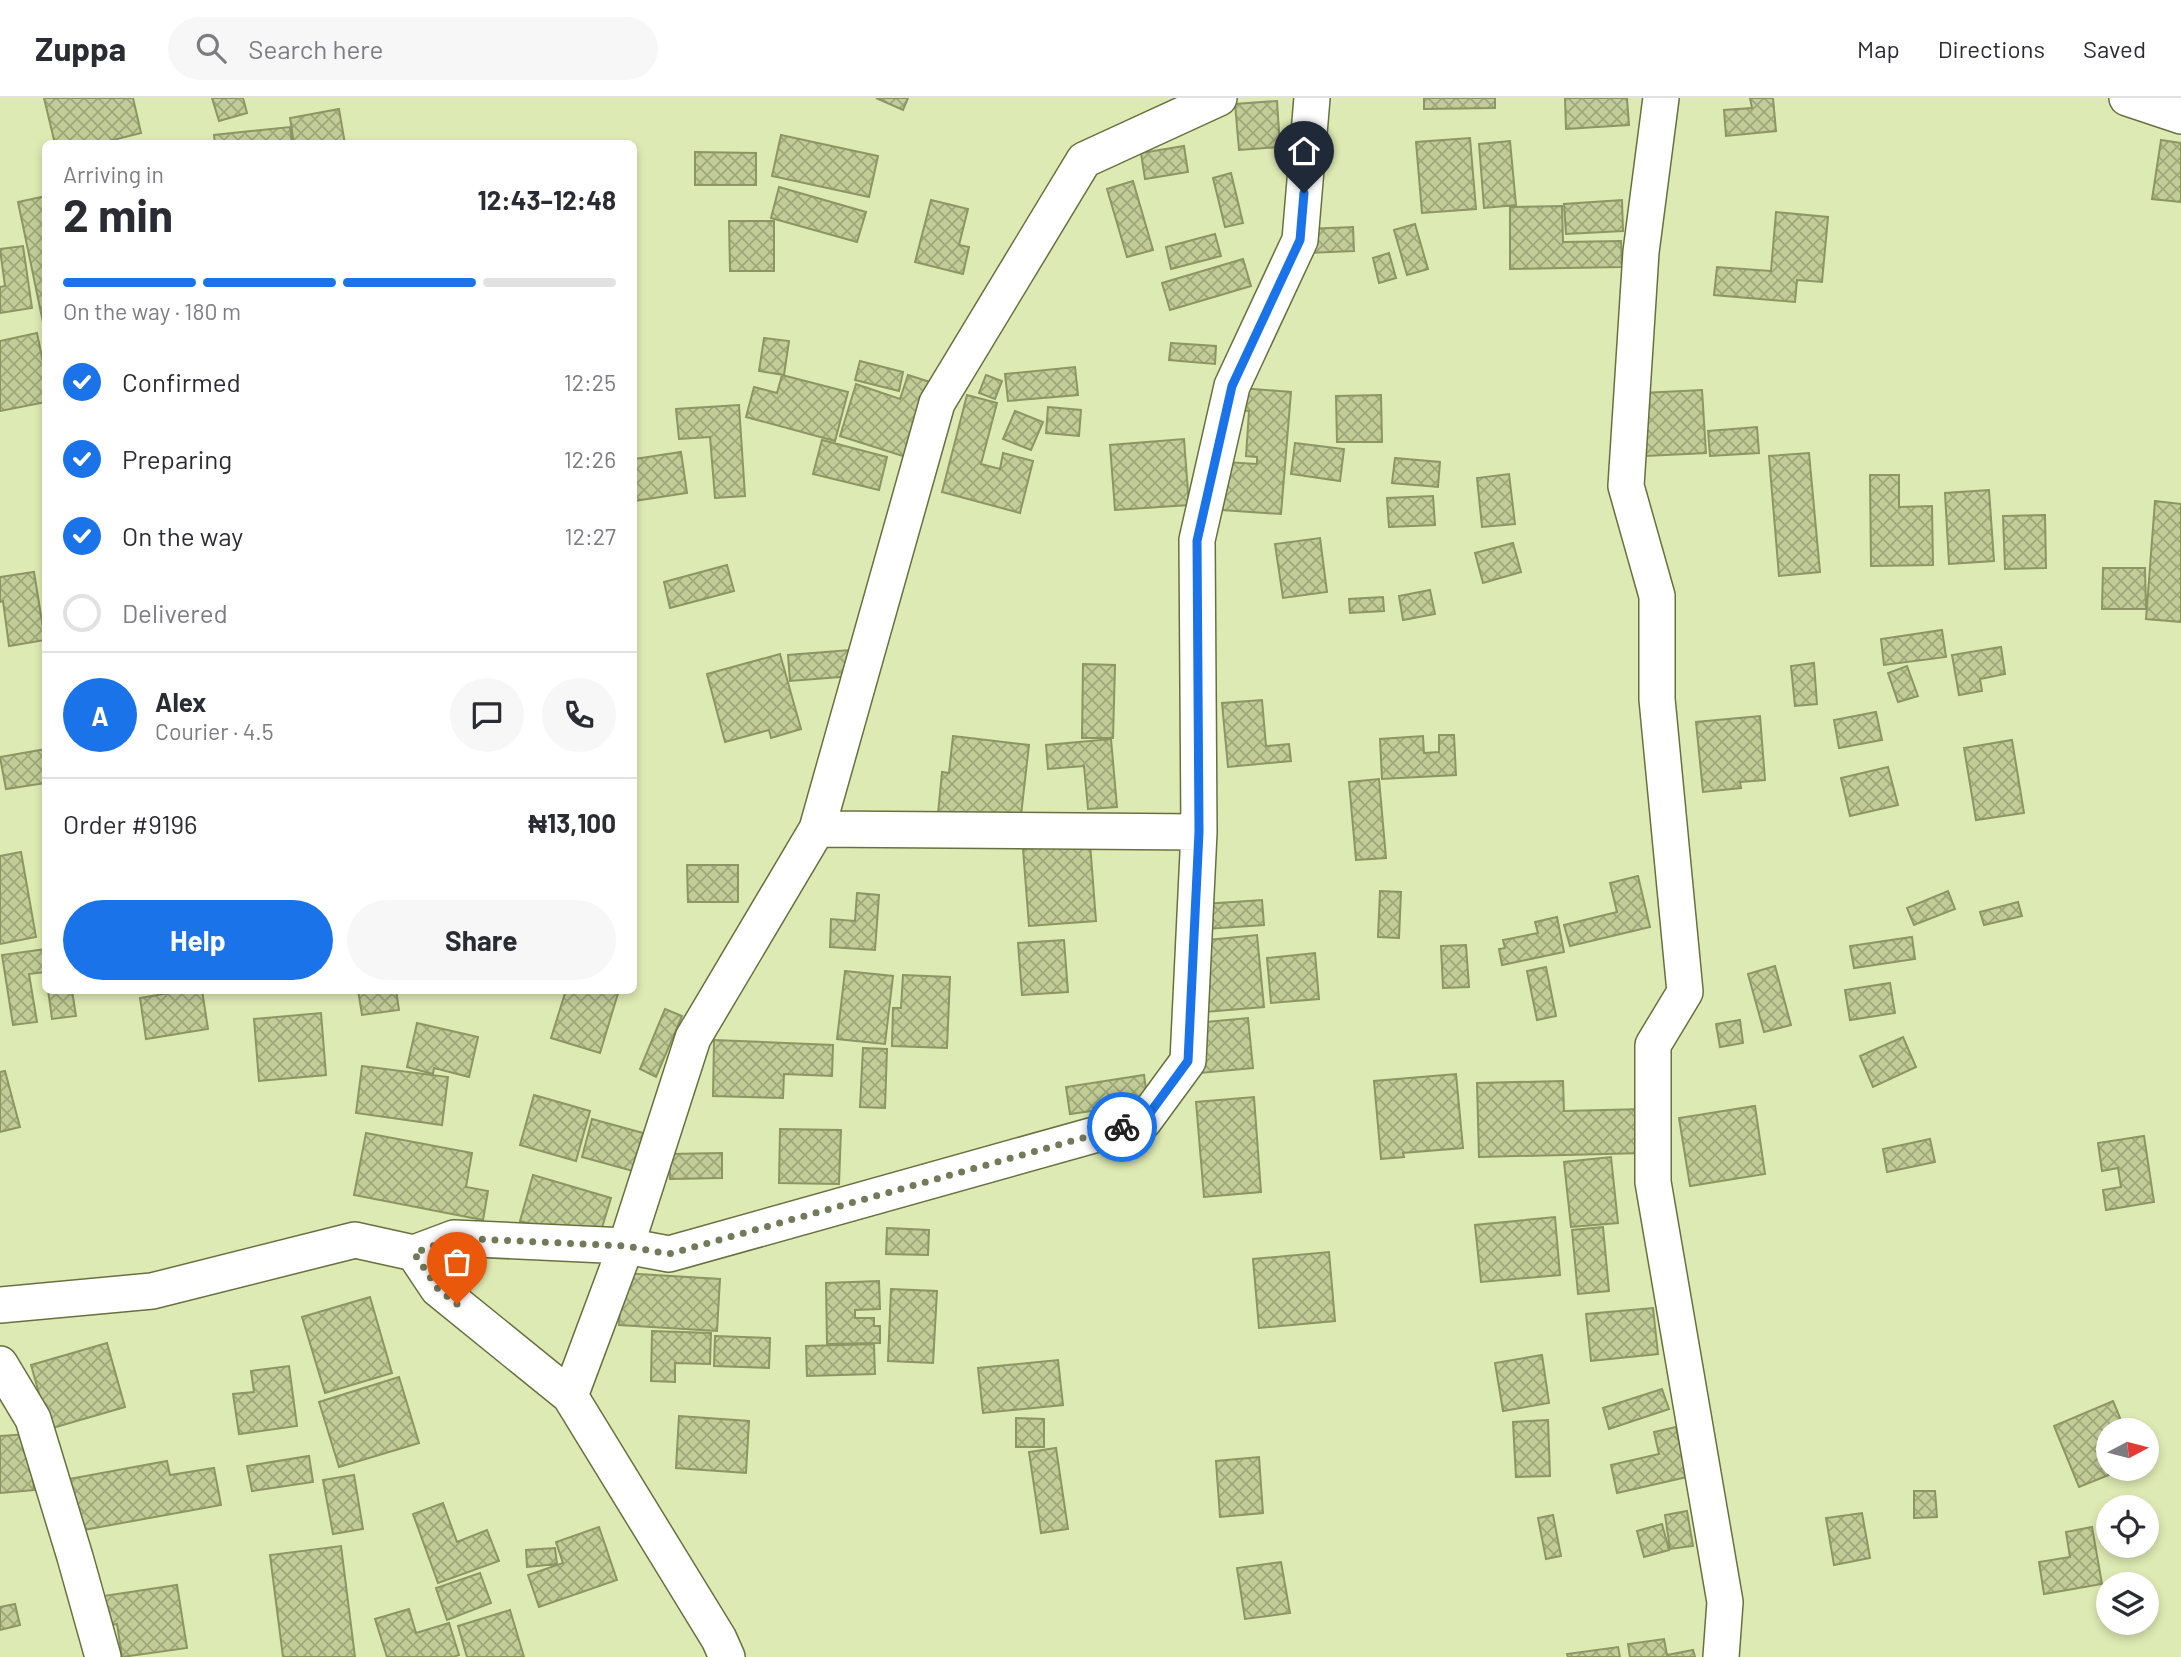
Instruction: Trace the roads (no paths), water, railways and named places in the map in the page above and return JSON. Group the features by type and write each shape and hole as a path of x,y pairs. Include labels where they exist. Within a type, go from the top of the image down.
{"street":[{"path":"570,1396 626,1246 693,1038 817,829 937,403 1084,159 1219,98"},
{"path":"0,1305 152,1291 355,1240 414,1253 454,1238 626,1246 669,1254 1144,1121 1188,1061 1199,832 1197,541 1232,386 1300,240 1312,98"},
{"path":"1661,98 1641,252 1626,486 1657,596 1657,699 1685,992 1653,1045 1653,1182 1725,1602 1721,1657"},
{"path":"2126,98 2181,116"},
{"path":"817,829 1199,832"},
{"path":"414,1253 438,1289 570,1396 717,1651"},
{"path":"0,1364 33,1419 103,1657"}]}
